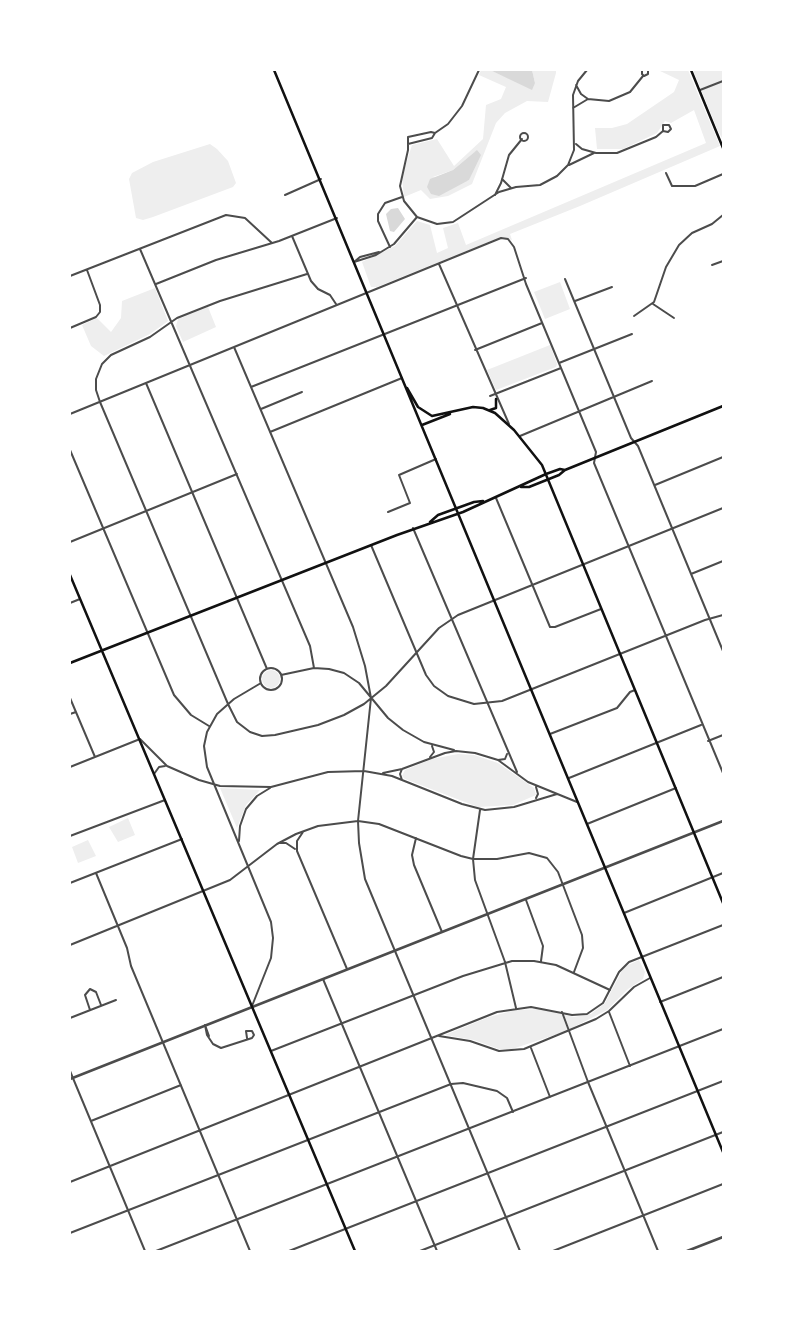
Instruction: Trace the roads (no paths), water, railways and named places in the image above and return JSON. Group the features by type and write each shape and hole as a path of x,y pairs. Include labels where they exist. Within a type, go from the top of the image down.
{"main road":[{"path":"274,70 723,1152"},
{"path":"690,70 723,148"},
{"path":"405,387 418,407 427,414 440,416 458,409 473,407 488,410 510,426 546,474 723,903"},
{"path":"488,410 496,408 496,399"},
{"path":"519,487 529,487 565,470 723,406"},
{"path":"422,426 458,409"},
{"path":"70,663 413,528 430,522 441,521 519,487 527,481 560,469 565,470"},
{"path":"430,522 456,508 484,501"},
{"path":"70,575 355,1251"}],"street":[{"path":"408,144 428,140 448,124 458,113 479,70"},
{"path":"582,75 583,70"},
{"path":"568,165 575,143 572,109 576,85 587,70"},
{"path":"642,70 643,76"},
{"path":"572,109 588,99 609,101 621,98 630,92 643,76 647,76 648,70"},
{"path":"699,90 723,81"},
{"path":"576,85 581,94 588,99"},
{"path":"575,143 582,149 596,153 622,152 656,137 663,131"},
{"path":"435,133 431,132 408,137 407,156 400,177 402,197 407,207 417,217 436,224 453,222 494,196 511,188 546,183 568,165 596,153"},
{"path":"494,196 509,155 522,139"},
{"path":"666,173 672,186 694,186 723,174"},
{"path":"502,178 511,188"},
{"path":"285,194 320,179"},
{"path":"390,247 381,228 378,214 385,203 402,197"},
{"path":"70,276 231,214 245,218 272,243"},
{"path":"634,316 652,304 666,267 679,245 692,233 712,224 723,215"},
{"path":"354,262 361,261 390,247 402,237 417,217"},
{"path":"156,284 216,260 272,243 337,218"},
{"path":"292,236 307,274 314,285 330,295 336,304"},
{"path":"70,414 501,238 508,239 514,247 542,323 596,452 594,464 701,725 723,773"},
{"path":"140,248 310,646 314,668"},
{"path":"712,265 723,261"},
{"path":"440,264 496,399 510,426"},
{"path":"70,328 96,317 100,312 100,305 87,270"},
{"path":"307,274 220,301 177,318 156,334 116,352 104,361 96,379 96,390 100,402 228,704 237,722 244,728 256,734 269,736 333,720 354,710 386,686 439,628 451,619 493,599 723,508"},
{"path":"251,387 526,278"},
{"path":"565,279 723,651"},
{"path":"574,302 612,286"},
{"path":"652,304 674,318"},
{"path":"476,350 542,323"},
{"path":"559,363 632,334"},
{"path":"234,347 357,638 371,698 358,821 359,843 365,879 520,1251"},
{"path":"490,396 561,368"},
{"path":"270,432 402,378"},
{"path":"519,436 652,381"},
{"path":"146,383 267,669"},
{"path":"261,409 302,392"},
{"path":"70,450 176,698 191,715 210,726"},
{"path":"654,485 723,457"},
{"path":"388,512 410,503 399,475 436,459"},
{"path":"70,542 236,474"},
{"path":"496,496 551,628 601,609"},
{"path":"413,528 517,772"},
{"path":"370,545 426,675 440,691 460,701 487,704 502,701 664,636 723,615"},
{"path":"691,574 723,561"},
{"path":"70,603 80,599"},
{"path":"281,675 314,668 344,673 359,683 396,724 410,735 431,744 456,751 481,754 498,760 535,785 577,802"},
{"path":"267,669 276,669 281,675 281,682 275,689 266,689 260,683 261,674 267,669"},
{"path":"252,1006 269,964 273,938 268,913 215,785 204,753 205,740 210,726 228,704 260,683"},
{"path":"549,734 617,708 631,691 635,690"},
{"path":"70,698 95,757"},
{"path":"70,714 76,712"},
{"path":"568,779 701,725"},
{"path":"708,741 723,735"},
{"path":"70,767 140,740 167,766 189,777 215,785 240,788 271,787 328,772 364,771 381,773 480,809 505,809 557,794"},
{"path":"430,758 434,752 431,744"},
{"path":"381,773 402,769 430,758 456,751"},
{"path":"498,760 505,759 507,751"},
{"path":"154,774 159,767 167,766"},
{"path":"402,769 400,774 403,781"},
{"path":"534,800 538,794 535,785"},
{"path":"239,843 240,826 246,809 257,796 271,787"},
{"path":"586,824 676,788"},
{"path":"70,836 166,800"},
{"path":"480,809 473,859 476,887 505,962 516,1008"},
{"path":"70,944 204,892 238,876 277,844 304,831 318,826 358,821 379,824 460,856 473,859 497,859 524,853 538,854 550,862 564,885 582,935 583,948 574,972"},
{"path":"71,1078 723,821"},
{"path":"304,831 297,841 297,851 347,969"},
{"path":"416,838 412,855 414,865 442,932"},
{"path":"70,884 182,839"},
{"path":"277,844 286,843 297,851"},
{"path":"96,873 127,948 130,966 250,1251"},
{"path":"624,913 723,873"},
{"path":"526,900 543,946 541,961"},
{"path":"70,1182 360,1068 470,1022 516,1008 535,1007 577,1015 592,1012 603,1003 625,965 723,925"},
{"path":"271,1051 505,962 520,960 541,961 574,972 610,990"},
{"path":"660,1002 723,977"},
{"path":"439,1036 470,1041 506,1052 530,1047 568,1032 609,1011 628,992 650,978"},
{"path":"323,979 437,1251"},
{"path":"90,1010 85,996 88,990 95,991 101,1006"},
{"path":"70,1018 116,1000"},
{"path":"609,1011 630,1066"},
{"path":"562,1012 588,1082 658,1251"},
{"path":"205,1025 207,1035 213,1044 221,1048 247,1038"},
{"path":"156,1251 723,1029"},
{"path":"530,1047 550,1097"},
{"path":"70,1071 71,1078 146,1251"},
{"path":"288,1251 723,1081"},
{"path":"70,1233 451,1084 464,1083 497,1091 507,1098 514,1112"},
{"path":"91,1121 181,1085"},
{"path":"420,1251 723,1132"},
{"path":"553,1251 723,1184"},
{"path":"688,1251 723,1237"}]}
